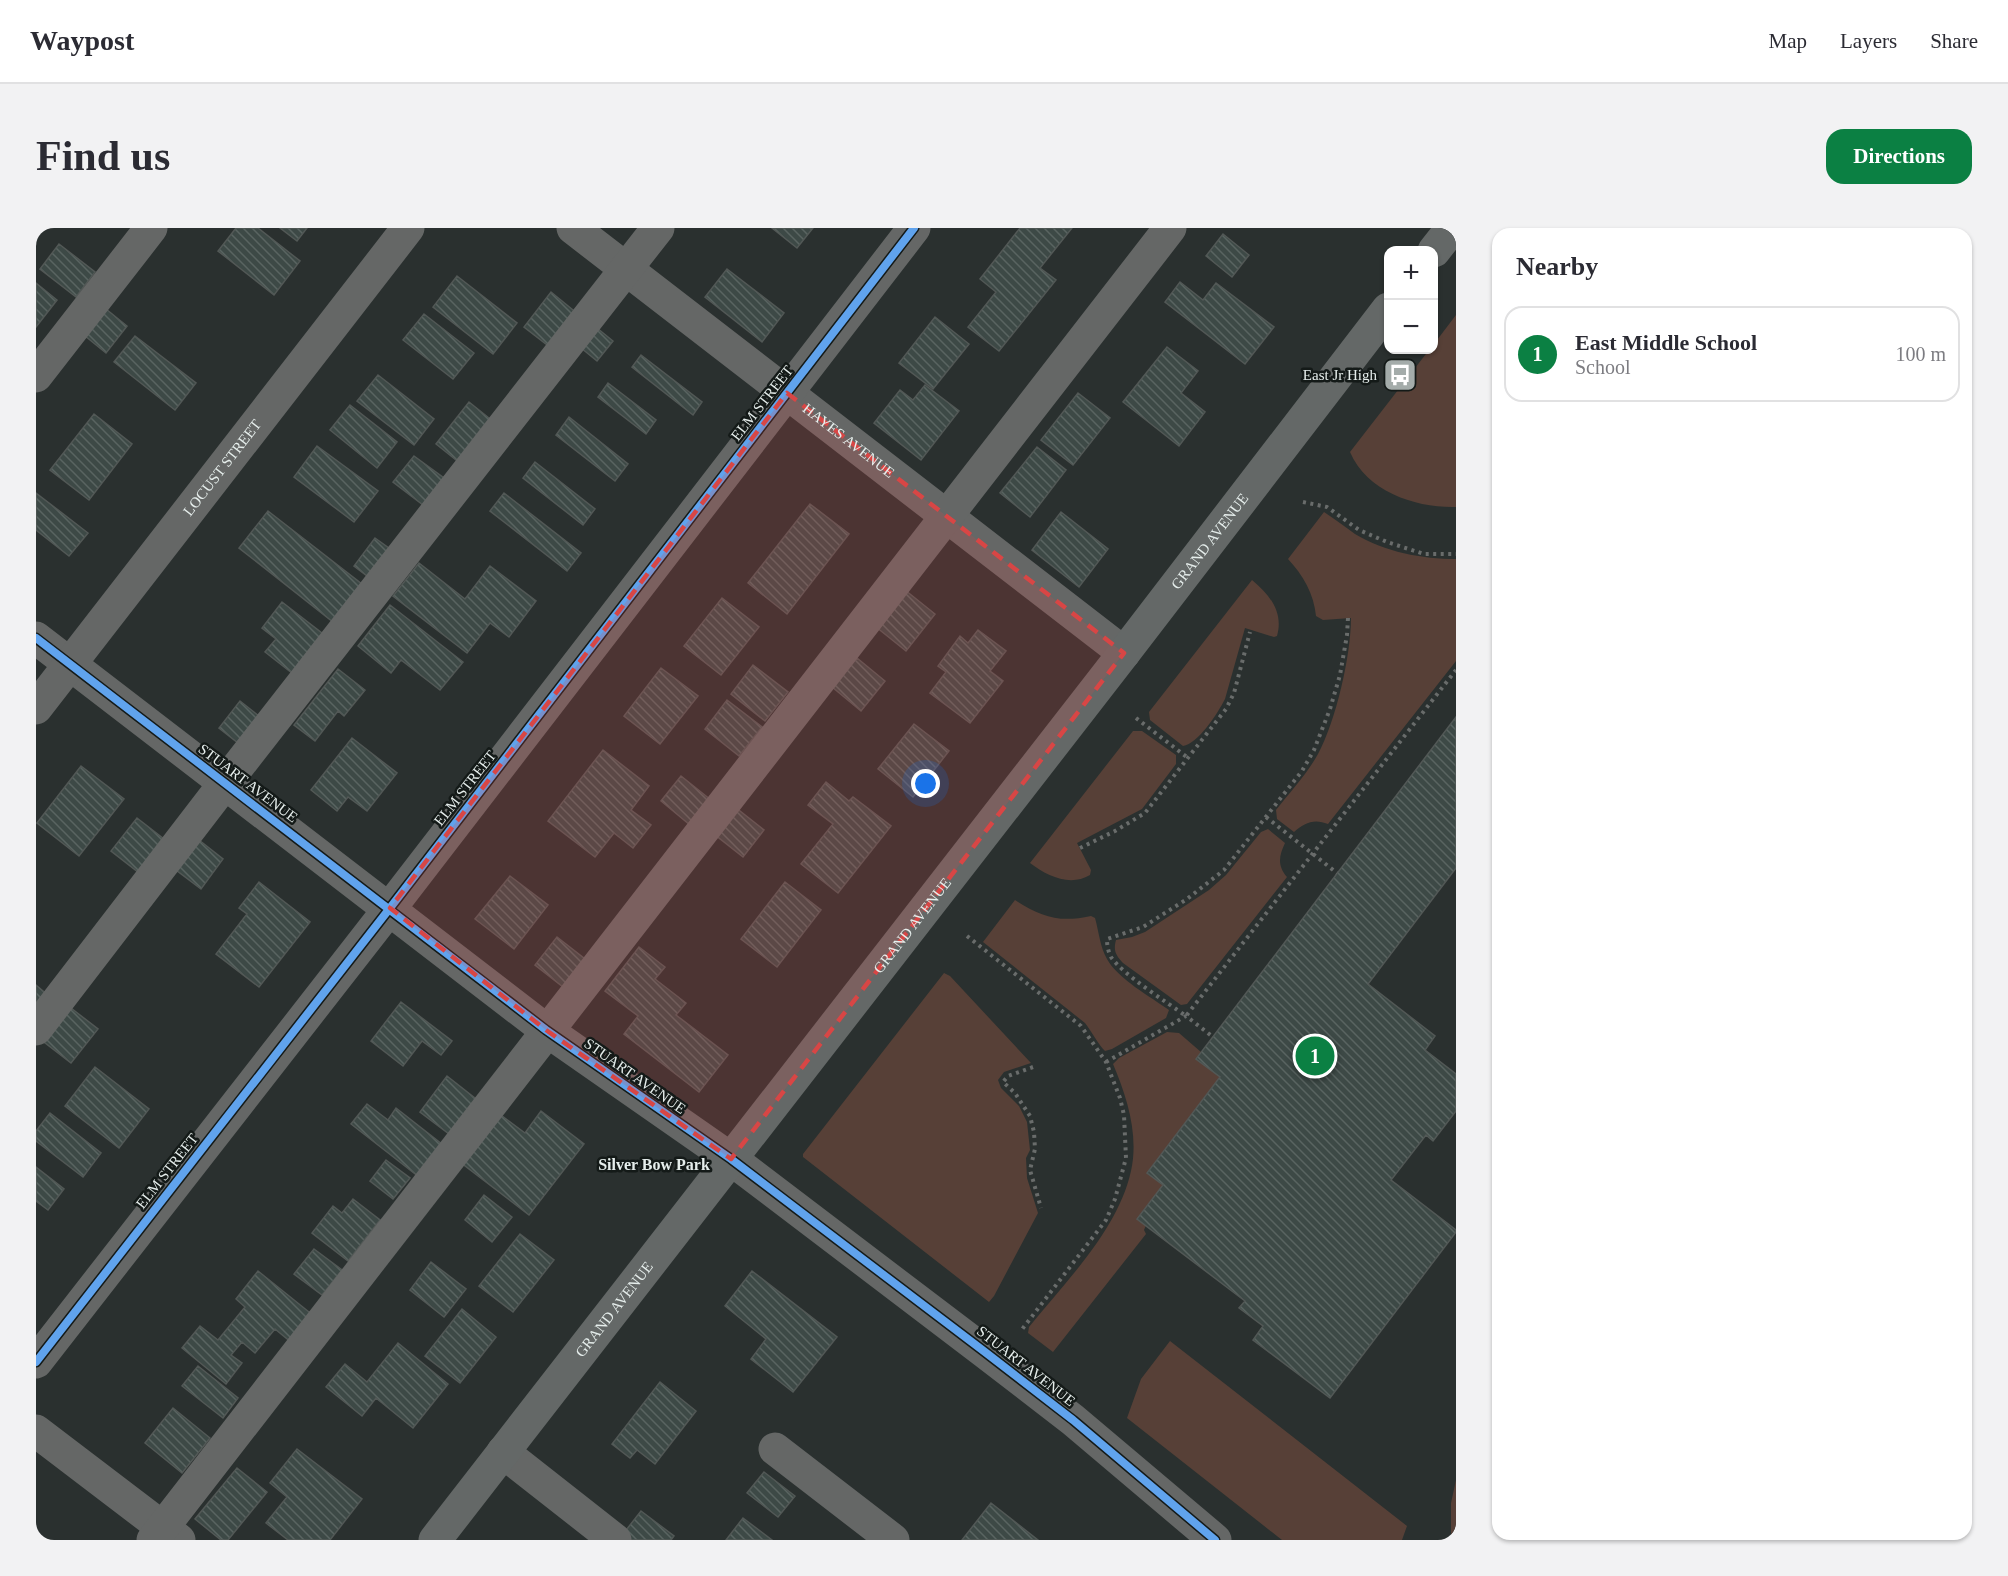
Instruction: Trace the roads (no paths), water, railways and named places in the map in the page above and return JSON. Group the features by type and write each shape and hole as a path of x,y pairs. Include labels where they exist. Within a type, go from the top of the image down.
{"main road":[{"name":"GRAND AVENUE","path":"435,1540 1384,315"}],"street":[{"path":"36,376 151,228"},
{"name":"LOCUST STREET","path":"36,708 408,228"},
{"name":"HAYES AVENUE","path":"573,228 1124,653"},
{"path":"36,1029 658,228"},
{"name":"ELM STREET","path":"36,1362 390,908 914,228"},
{"path":"36,1431 164,1536 546,1030 1170,228"},
{"name":"STUART AVENUE","path":"36,638 546,1030 731,1159 1073,1419 1215,1540"},
{"path":"775,1449 893,1540"},
{"path":"503,1452 615,1540"}],"place":[{"name":"East Jr High","path":"1400,375"},
{"name":"East Middle School","path":"1315,1056"}],"district":[{"name":"Silver Bow Park","path":"654,1164"}]}
